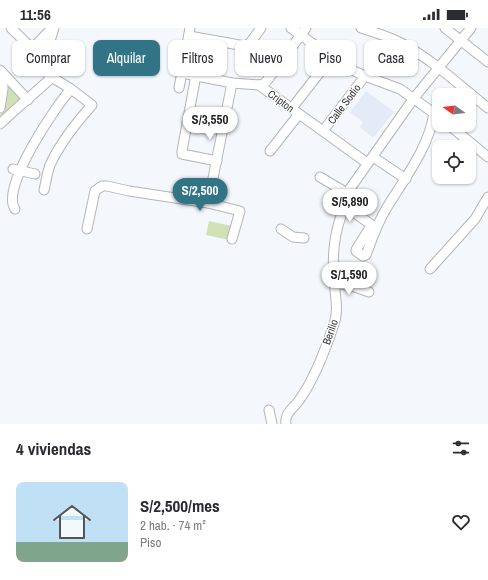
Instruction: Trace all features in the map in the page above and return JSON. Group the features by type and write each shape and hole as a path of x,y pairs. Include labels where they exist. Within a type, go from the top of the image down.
{"street":[{"path":"10,28 23,40"},
{"path":"41,40 53,28"},
{"path":"50,40 53,28"},
{"path":"190,32 245,46 250,44 261,28"},
{"path":"291,28 304,32 312,40"},
{"path":"361,28 398,42 439,69 488,108"},
{"path":"445,28 488,62"},
{"name":"Berilio","path":"286,424 285,419 287,414 299,401 307,388 334,322 336,305 333,258 335,234 342,199 414,98 471,28"},
{"path":"259,85 269,78 304,32"},
{"path":"1,71 28,100"},
{"path":"0,108 3,89 1,71"},
{"path":"356,72 391,85 414,98 432,111"},
{"path":"0,124 48,81 50,76 71,89 92,105 73,128 54,156 44,190"},
{"path":"179,88 181,76"},
{"path":"196,76 182,154 217,161"},
{"name":"Cripton","path":"200,76 232,83 259,85 323,131 406,180"},
{"path":"270,152 319,76"},
{"name":"Calle Sodio","path":"323,131 364,76"},
{"path":"208,203 232,83"},
{"path":"16,209 12,206 7,194 7,185 13,169 29,141 43,121 71,89"},
{"path":"320,177 373,227 406,180 432,127"},
{"path":"458,132 488,157"},
{"path":"13,169 35,174"},
{"path":"87,229 95,191 102,186 106,186 208,203 240,211 232,239"},
{"path":"430,269 475,219 488,197"},
{"path":"281,229 293,237 304,238"},
{"path":"334,283 352,286 369,292"},
{"path":"270,410 272,424"}],"shaded area":[{"path":"366,91 394,112 373,138 360,127 363,122 350,112"}],"green space":[{"path":"6,83 21,98 0,119 0,116"},
{"path":"209,221 232,226 229,240 206,235"}]}
